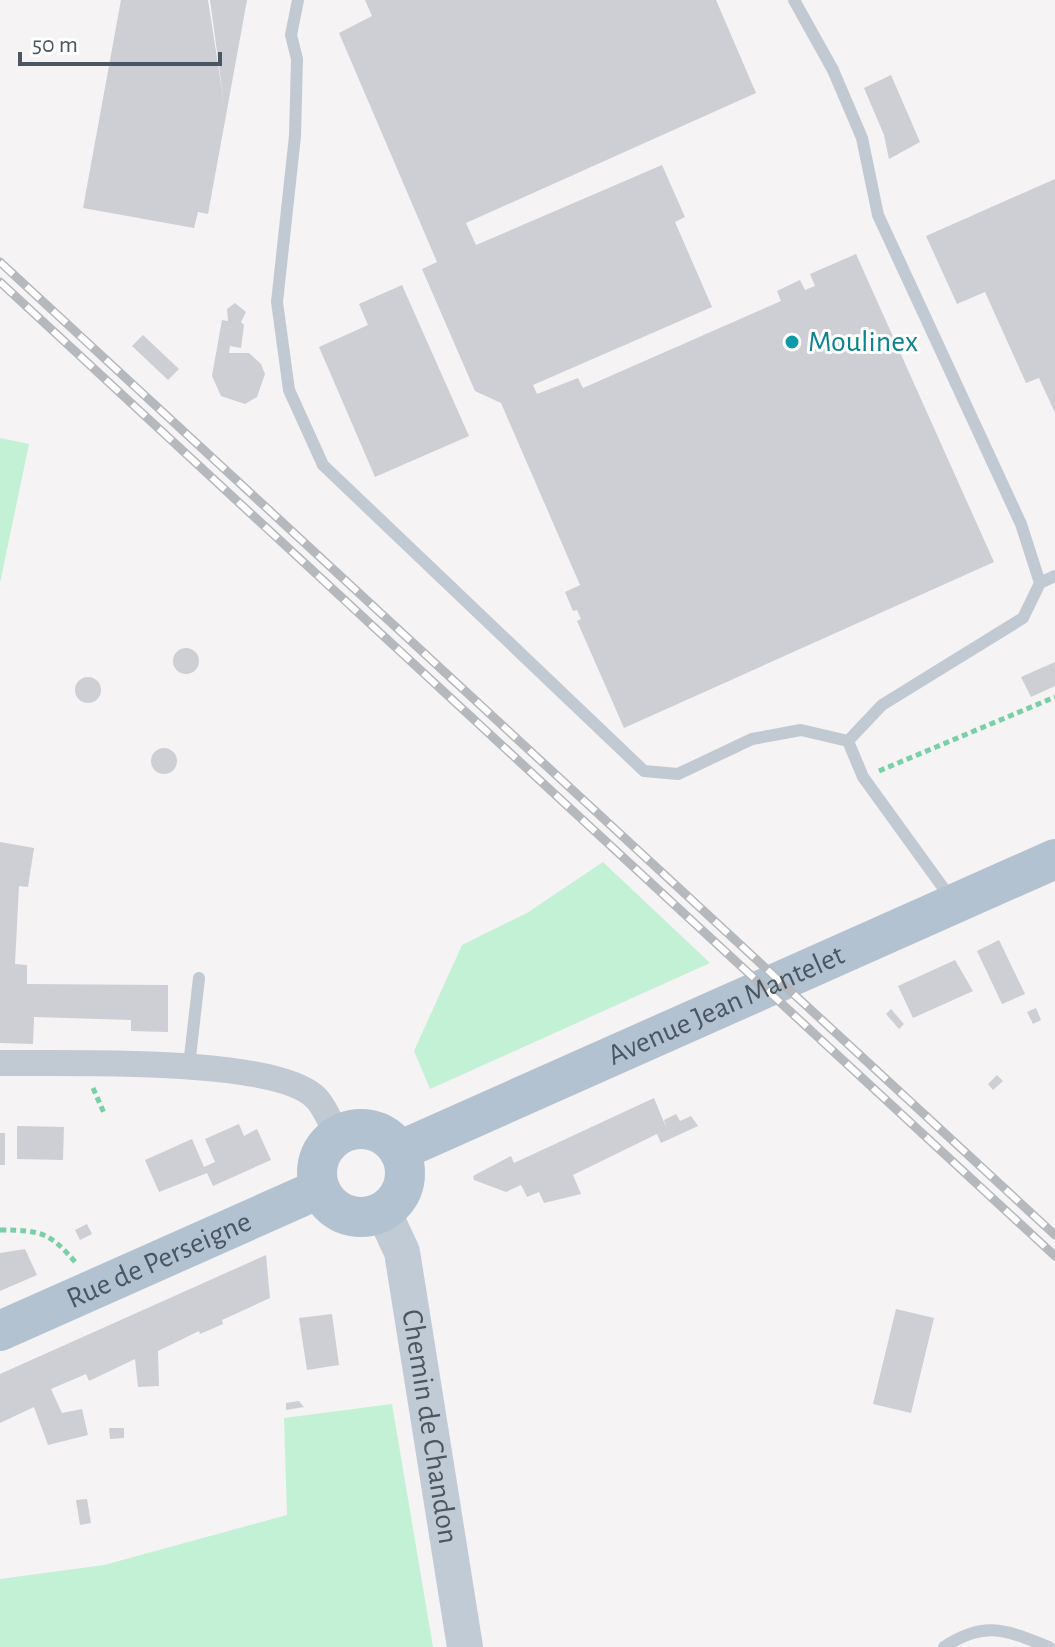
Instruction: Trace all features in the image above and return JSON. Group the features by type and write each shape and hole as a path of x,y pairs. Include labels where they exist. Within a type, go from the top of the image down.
{"main road":[{"name":"Avenue Jean Mantelet","path":"399,1151 1055,859"},
{"path":"351,1130 379,1133 399,1151 404,1164 401,1191 383,1211 369,1217 353,1217 339,1212 319,1189 316,1174 318,1159 338,1135 351,1130"},
{"name":"Rue de Perseigne","path":"0,1331 319,1189"}],"street":[{"path":"0,1063 189,1066 276,1078 315,1096 338,1135"},
{"name":"Chemin de Chandon","path":"383,1211 402,1252 465,1647"}],"lane":[{"path":"298,0 291,35 297,59 295,136 277,302 289,390 323,465 644,771 678,774 752,739 801,730 848,741"},
{"path":"794,0 839,84 862,138 878,215 1021,524 1040,583"},
{"path":"848,741 882,705 1023,618 1040,583 1055,576"},
{"path":"848,741 863,777 954,904"},
{"path":"189,1066 199,978"},
{"path":"944,1647 969,1631 1005,1630 1049,1647"}],"path":[{"path":"863,777 1055,697"},
{"path":"0,1230 47,1234 63,1245 75,1263 94,1254 110,1282"}],"green space":[{"path":"0,438 29,444 0,583"},
{"path":"603,862 710,963 430,1089 414,1051 462,945 527,913"},
{"path":"392,1404 433,1647 0,1647 0,1579 104,1565 287,1515 284,1418"}],"building":[{"path":"121,0 208,0 224,103 210,0 247,0 208,214 198,212 194,228 83,208"},
{"name":"Moulinex","path":"365,0 716,0 756,93 466,223 476,245 662,165 685,217 675,222 712,307 533,385 537,394 578,378 583,388 781,301 777,291 800,280 805,290 815,286 810,274 856,254 994,562 624,728 577,621 581,619 577,610 573,611 565,592 580,585 501,403 475,391 422,269 437,262 339,33 372,16"},
{"path":"891,75 920,142 889,159 884,135 864,88"},
{"name":"Moulinex","path":"1055,179 1055,413 1039,378 1026,383 985,292 957,304 926,236"},
{"path":"402,285 469,436 375,477 319,347 368,325 359,304"},
{"path":"235,303 246,312 241,322 244,325 241,348 230,346 229,353 249,353 261,364 265,374 257,397 245,404 221,396 212,376 222,320 228,321 227,309"},
{"path":"143,335 179,369 168,380 132,346"},
{"path":"186,648 195,652 199,661 195,670 186,674 177,670 173,661 177,652"},
{"path":"1055,662 1055,686 1031,697 1021,677"},
{"path":"88,677 97,681 101,690 97,699 88,703 79,699 75,690 79,681"},
{"path":"164,748 173,752 177,761 173,770 164,774 155,770 151,761 155,752"},
{"path":"0,842 34,848 28,887 19,886 15,964 27,965 27,984 168,985 168,1032 131,1031 131,1020 34,1017 33,1044 0,1043"},
{"path":"999,940 1025,994 1002,1004 977,951"},
{"path":"955,960 973,991 913,1018 898,986"},
{"path":"1036,1008 1041,1020 1033,1024 1027,1012"},
{"path":"891,1009 904,1024 899,1029 886,1014"},
{"path":"997,1075 1003,1081 993,1090 988,1084"},
{"path":"654,1098 666,1127 664,1120 676,1114 680,1121 691,1116 698,1126 661,1143 657,1134 573,1175 581,1194 544,1203 539,1192 527,1197 521,1185 506,1192 474,1180 473,1176 511,1156 514,1163"},
{"path":"239,1124 244,1136 257,1129 271,1160 213,1186 207,1173 159,1192 145,1160 192,1139 204,1167 215,1162 205,1139"},
{"path":"17,1126 64,1127 63,1160 17,1159"},
{"path":"0,1133 5,1133 5,1165 0,1165"},
{"path":"87,1224 92,1234 80,1240 75,1230"},
{"path":"25,1249 37,1275 0,1291 0,1253"},
{"path":"266,1255 270,1298 222,1320 223,1324 200,1334 199,1331 158,1351 159,1386 138,1387 135,1359 89,1381 86,1374 51,1389 62,1413 82,1409 88,1435 48,1445 34,1407 0,1423 0,1374"},
{"path":"896,1309 934,1318 911,1413 873,1404"},
{"path":"332,1314 339,1365 307,1370 299,1318"},
{"path":"299,1401 304,1407 286,1410 286,1403"},
{"path":"109,1428 124,1428 124,1438 110,1439"},
{"path":"87,1499 91,1523 80,1525 76,1500"}],"railway":[{"path":"0,262 1055,1235"},
{"path":"0,282 1055,1256"}],"place":[{"name":"Moulinex","path":"792,342"}]}
